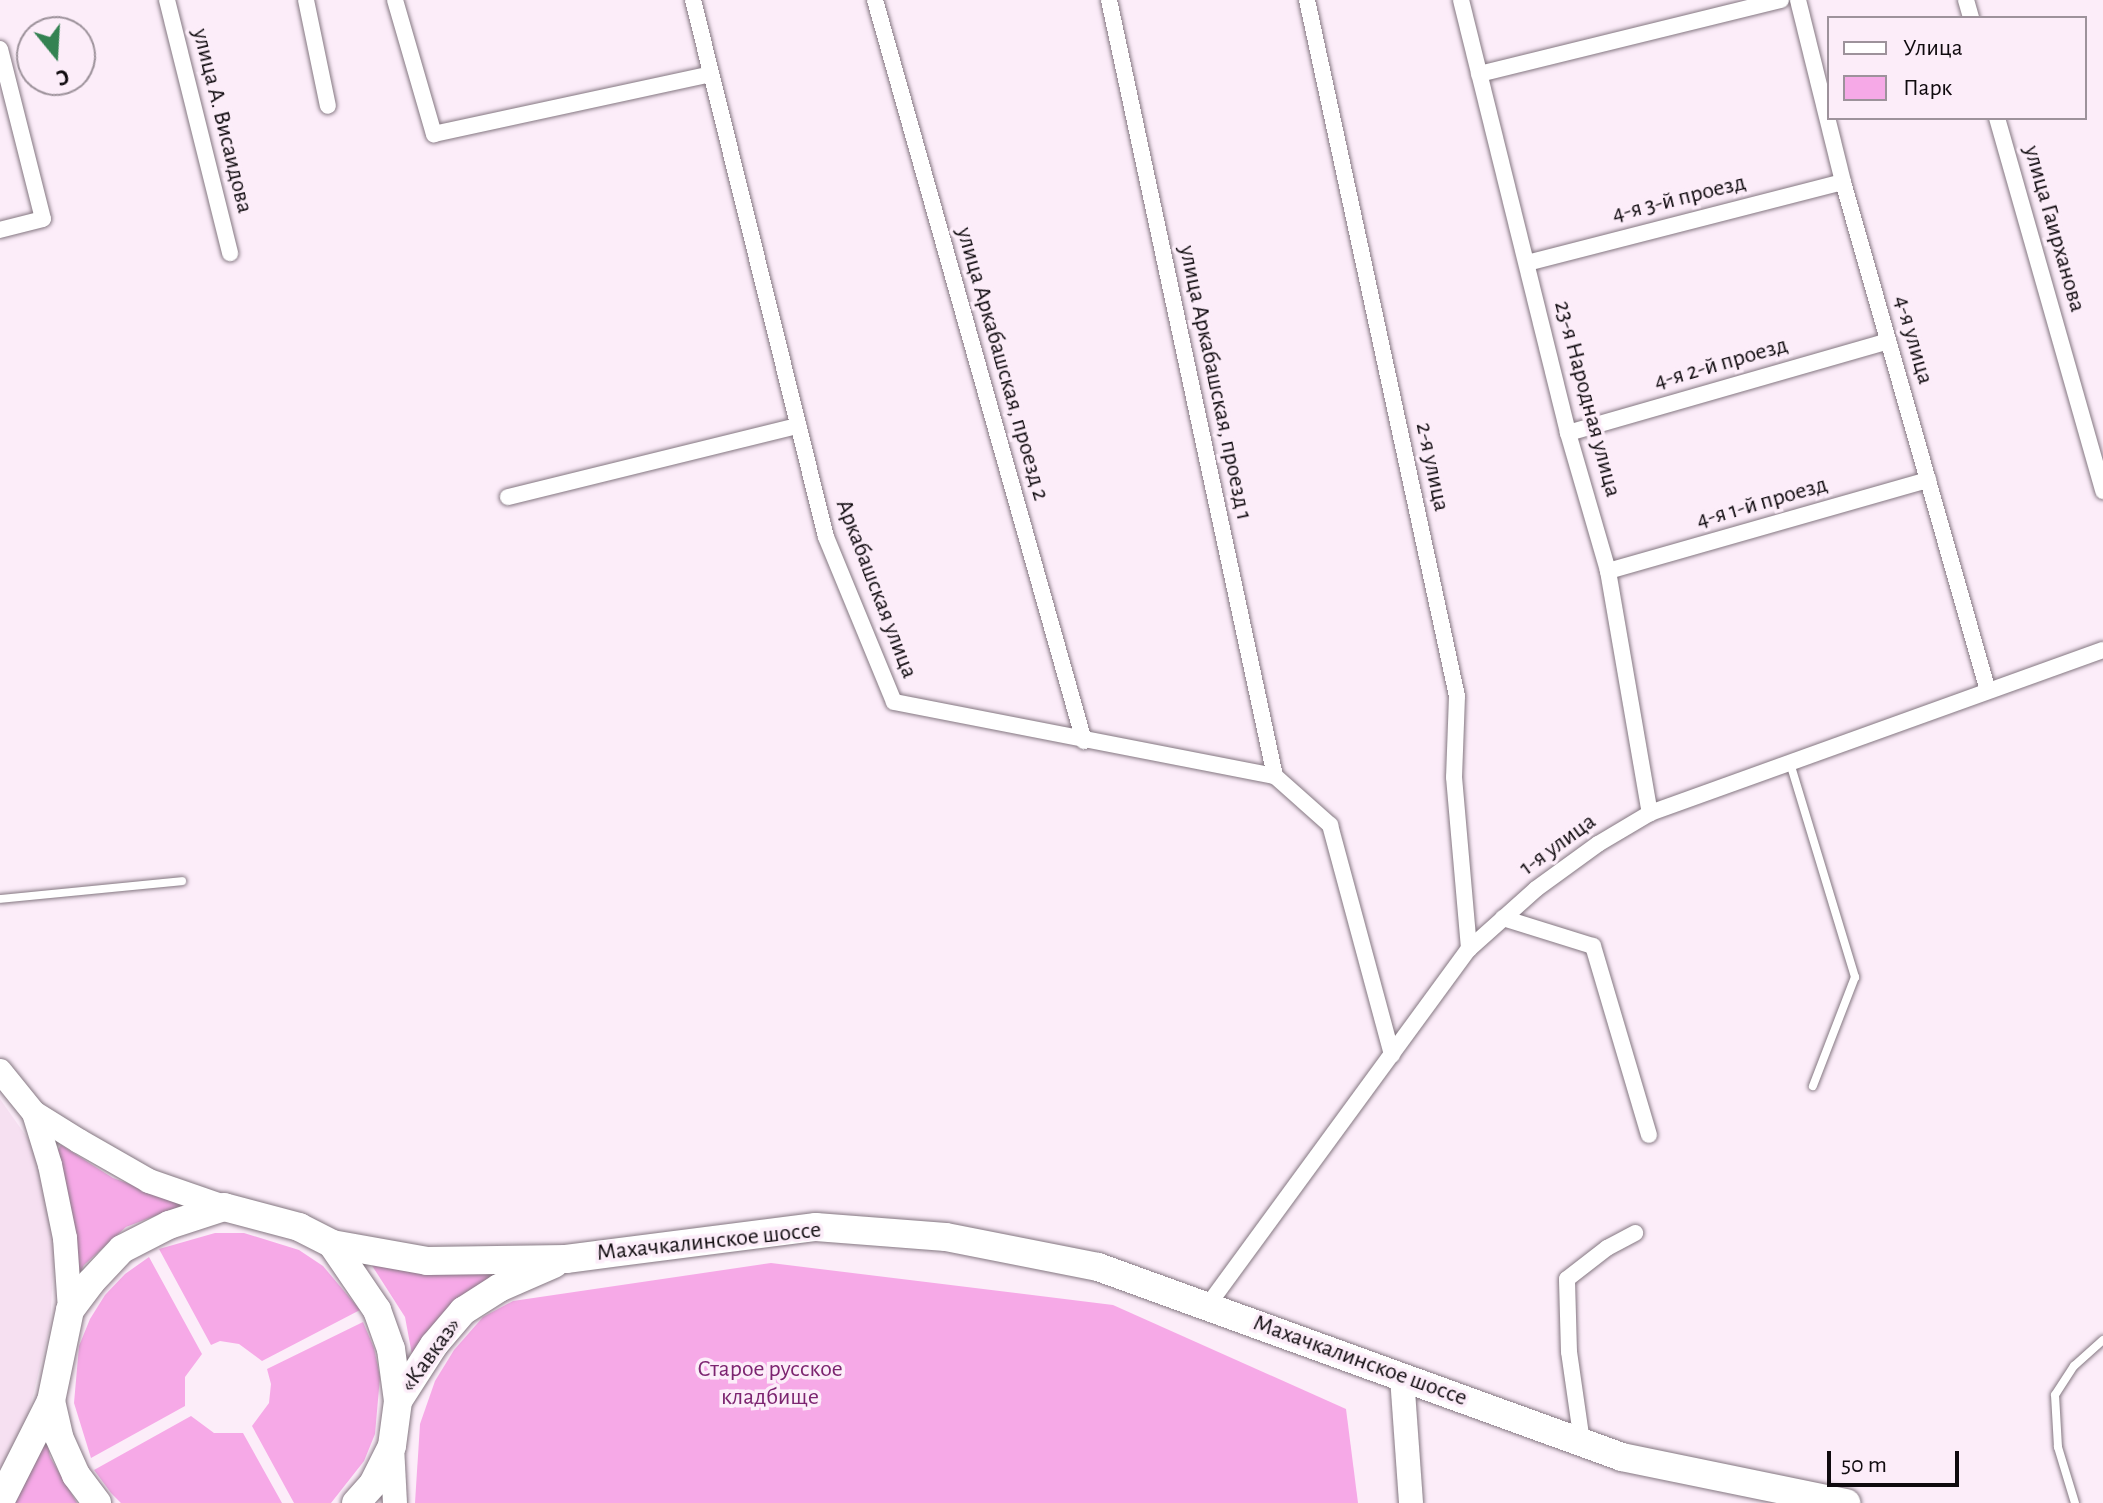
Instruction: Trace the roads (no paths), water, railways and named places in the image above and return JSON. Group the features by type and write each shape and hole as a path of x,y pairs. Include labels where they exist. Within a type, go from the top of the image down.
{"highway":[{"name":"Махачкалинское шоссе","path":"224,1207 299,1227 332,1244 427,1261 566,1259 830,1228 946,1237 1098,1267 1622,1457 1845,1503"},
{"path":"0,1502 51,1401 70,1310 122,1249 169,1225 224,1207"},
{"path":"332,1244 377,1310 391,1349 398,1401"},
{"name":"«Кавказ»","path":"356,1503 373,1484 392,1446 398,1401 434,1345 463,1311 499,1288 566,1259"},
{"path":"51,1401 59,1437 76,1475 97,1503"}],"main road":[{"path":"0,1071 34,1113 149,1181 224,1207"},
{"path":"34,1113 50,1165 65,1238 70,1310"},
{"path":"1402,1377 1411,1503"},
{"path":"392,1446 395,1503"}],"street":[{"name":"улица А. Висаидова","path":"167,0 230,253"},
{"path":"306,0 328,106"},
{"path":"395,0 434,134 711,74"},
{"name":"Аркабашская улица","path":"693,0 826,537 894,702 1275,776"},
{"name":"улица Аркабашская, проезд 2","path":"875,0 1084,741"},
{"name":"улица Аркабашская, проезд 1","path":"1109,0 1275,776"},
{"name":"2-я улица","path":"1307,0 1457,696 1454,777 1469,949"},
{"name":"23-я Народная улица","path":"1461,0 1568,433 1608,571 1650,813"},
{"path":"1479,74 1781,0"},
{"name":"4-я улица","path":"1798,0 1827,117"},
{"path":"0,49 43,219 0,230"},
{"name":"4-я улица","path":"1828,120 1988,691"},
{"name":"улица Гаирханова","path":"1998,120 2103,491"},
{"name":"4-я 3-й проезд","path":"1527,263 1843,182"},
{"name":"4-я 2-й проезд","path":"1568,433 1888,341"},
{"path":"508,497 798,426"},
{"name":"4-я 1-й проезд","path":"1608,571 1928,480"},
{"name":"1-я улица","path":"1208,1305 1469,949 1503,918 1598,844 1650,813 2103,650"},
{"path":"1275,776 1330,825 1392,1055"},
{"path":"1503,918 1593,946 1649,1135"},
{"path":"1582,1442 1569,1352 1567,1279 1607,1248 1635,1233"}],"lane":[{"path":"1789,763 1855,977 1813,1086"},
{"path":"0,899 182,881"},
{"path":"2075,1503 2058,1447 2055,1395 2074,1366 2103,1340"}],"park label":[{"name":"Старое русское кладбище","path":"770,1384"}]}
